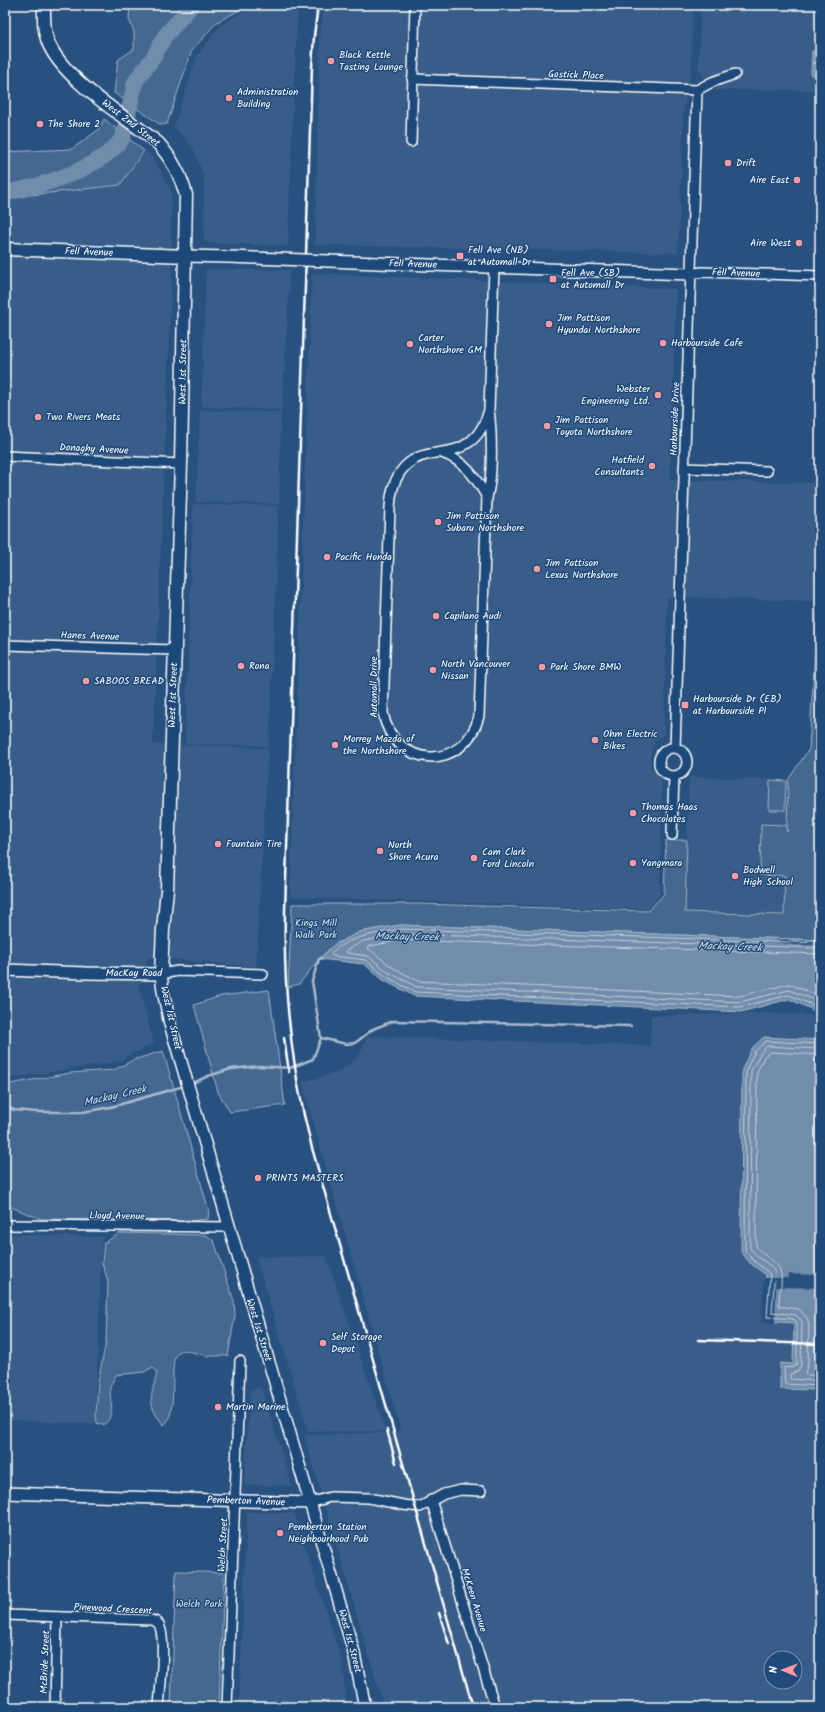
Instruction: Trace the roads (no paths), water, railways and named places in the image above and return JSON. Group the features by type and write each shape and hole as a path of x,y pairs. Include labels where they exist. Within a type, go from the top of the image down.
{"main road":[{"name":"West 2nd Street","path":"44,5 46,35 57,59 74,78 151,137 167,153 180,174 187,204 186,256"},
{"name":"Fell Avenue","path":"5,250 186,256"},
{"name":"West 1st Street","path":"161,974 163,924 167,890 181,464 186,256"}],"street":[{"path":"411,142 415,5"},
{"name":"Gostick Place","path":"412,79 697,90 712,82 735,74"},
{"name":"Harbourside Drive","path":"675,748 697,90"},
{"name":"Fell Avenue","path":"186,256 690,274 702,272 820,276"},
{"name":"Automall Drive","path":"490,410 482,428 473,440 456,450 442,453 432,453 412,461 404,467 396,477 392,486 390,502 383,713 390,734 397,743 405,749 422,756 440,756 457,750 467,742 477,725 480,703 486,497 489,487 494,267"},
{"path":"442,453 456,459 467,468 477,480 486,497"},
{"name":"Donaghy Avenue","path":"5,456 181,464"},
{"path":"684,468 767,470"},
{"name":"Hanes Avenue","path":"5,645 174,650"},
{"path":"675,748 685,754 688,762 682,773 674,776 663,772 659,760 666,750 675,748"},
{"path":"672,835 674,776"},
{"name":"MacKay Road","path":"5,970 86,974 161,974 178,971 263,974"},
{"name":"West 1st Street","path":"161,974 169,1019 353,1649 365,1707"},
{"name":"Lloyd Avenue","path":"5,1225 230,1227"},
{"name":"Welch Street","path":"227,1707 236,1501 240,1361"},
{"name":"Pemberton Avenue","path":"5,1493 310,1503 330,1497 361,1498 420,1507 444,1494 461,1490 481,1491"},
{"name":"McKeen Avenue","path":"432,1500 495,1707"},
{"name":"Pinewood Crescent","path":"5,1615 57,1618 151,1620 158,1622 162,1644 159,1707"},
{"name":"McBride Street","path":"55,1707 57,1618"}],"water":[{"path":"812,51 820,51 820,75 811,75"},
{"path":"400,925 820,940 820,1011 813,1010 789,999 741,1012 414,996 383,980 364,964 319,959 334,945 360,932"},
{"path":"764,1037 820,1040 820,1390 780,1389 780,1363 793,1364 794,1323 762,1321 766,1275 750,1263 741,1252 742,1069 752,1048"}],"waterway":[{"path":"5,193 35,186 70,174 86,167 114,148 123,137 135,82 153,58 165,36 192,5"},
{"name":"Mackay Creek","path":"191,1084 208,1076 231,1069 259,1066 290,1068 313,1059 321,1038 312,981 319,959 321,958"},
{"path":"321,1038 346,1044 355,1043 373,1029 393,1021 631,1026"},
{"name":"Mackay Creek","path":"5,1106 14,1110 36,1112 83,1112 111,1107 184,1086"}],"railway":[{"path":"318,5 312,67 285,911 285,972 287,1001 294,1060 312,1148 473,1707"},
{"path":"284,1038 289,1072"},
{"path":"698,1340 820,1344"},
{"path":"387,1430 396,1463"},
{"path":"439,1613 449,1644"}],"place":[{"name":"Black Kettle Tasting Lounge","path":"331,61"},
{"name":"Administration Building","path":"229,98"},
{"name":"The Shore 2","path":"40,124"},
{"name":"Drift","path":"728,163"},
{"name":"Aire East","path":"797,180"},
{"name":"Aire West","path":"799,243"},
{"name":"Fell Ave (NB) at Automall Dr","path":"460,256"},
{"name":"Fell Ave (SB) at Automall Dr","path":"553,279"},
{"name":"Jim Pattison Hyundai Northshore","path":"549,324"},
{"name":"Harbourside Cafe","path":"663,343"},
{"name":"Carter Northshore GM","path":"410,344"},
{"name":"Webster Engineering Ltd.","path":"658,395"},
{"name":"Two Rivers Meats","path":"38,417"},
{"name":"Jim Pattison Toyota Northshore","path":"547,426"},
{"name":"Hatfield Consultants","path":"652,466"},
{"name":"Jim Pattison Subaru Northshore","path":"438,522"},
{"name":"Pacific Honda","path":"327,557"},
{"name":"Jim Pattison Lexus Northshore","path":"537,569"},
{"name":"Capilano Audi","path":"436,616"},
{"name":"Rona","path":"241,666"},
{"name":"Park Shore BMW","path":"542,667"},
{"name":"North Vancouver Nissan","path":"433,670"},
{"name":"SABOOS BREAD","path":"86,681"},
{"name":"Harbourside Dr (EB) at Harbourside Pl","path":"685,705"},
{"name":"Ohm Electric Bikes","path":"595,740"},
{"name":"Morrey Mazda of the Northshore","path":"335,745"},
{"name":"Thomas Haas Chocolates","path":"633,813"},
{"name":"Fountain Tire","path":"218,844"},
{"name":"North Shore Acura","path":"380,851"},
{"name":"Cam Clark Ford Lincoln","path":"474,858"},
{"name":"Yangmara","path":"633,863"},
{"name":"Bodwell High School","path":"735,876"},
{"name":"PRINTS MASTERS","path":"258,1178"},
{"name":"Self Storage Depot","path":"323,1343"},
{"name":"Martin Marine","path":"218,1407"},
{"name":"Pemberton Station Neighbourhood Pub","path":"280,1533"}],"park label":[{"name":"Kings Mill Walk Park","path":"316,928"},
{"name":"Welch Park","path":"199,1604"}]}
